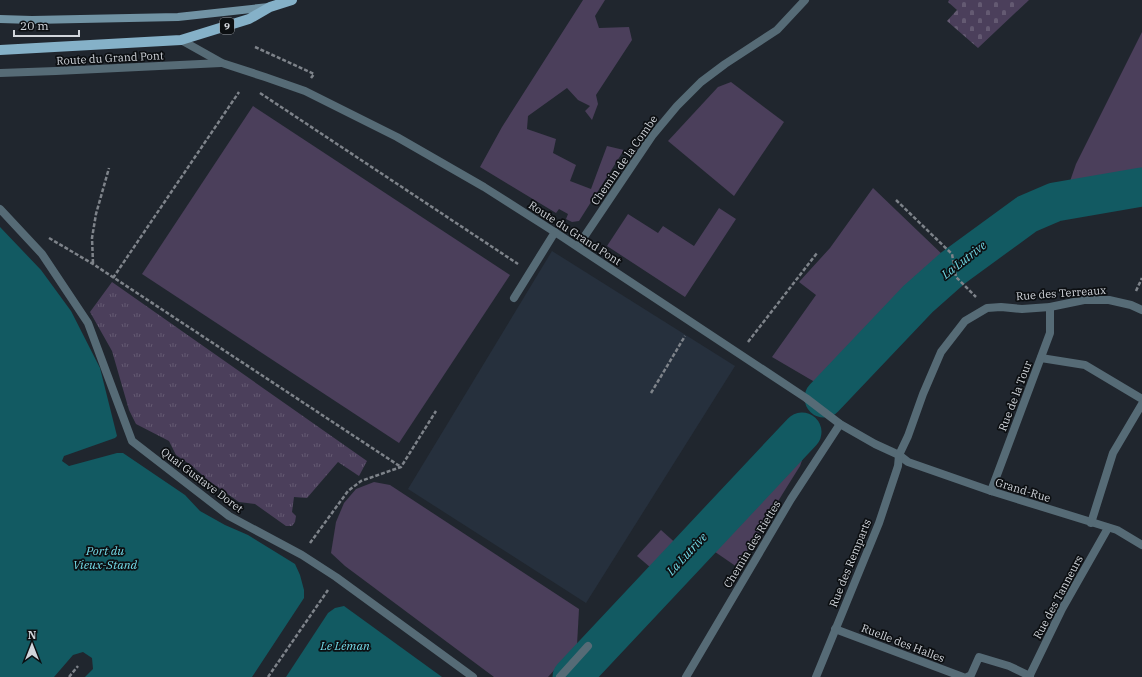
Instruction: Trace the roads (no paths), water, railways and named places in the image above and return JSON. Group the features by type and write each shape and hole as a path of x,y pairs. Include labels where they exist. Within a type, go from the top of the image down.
{"main road":[{"name":"9","path":"0,50 181,40 249,19 270,7 292,0"},
{"path":"0,19 32,20 178,17 270,7"}],"street":[{"name":"Chemin de la Combe","path":"578,246 652,136 677,106 701,82 725,64 777,30 805,0"},
{"name":"Route du Grand Pont","path":"181,40 222,63 265,76 305,91 397,137 484,187 578,246 740,353 806,398 840,424 875,444 899,455"},
{"name":"Route du Grand Pont","path":"0,73 56,72 222,63"},
{"name":"Quai Gustave Doret","path":"0,209 42,254 88,323 132,441 229,516 302,555 336,577 473,677"},
{"path":"514,298 555,232"},
{"name":"Rue des Terreaux","path":"899,455 941,352 965,321 987,308 1001,307 1022,309 1050,307 1084,300 1109,300 1130,305 1142,310"},
{"name":"Rue de la Tour","path":"991,492 1050,333 1050,307"},
{"path":"1041,358 1086,365 1142,399"},
{"path":"1092,523 1113,453 1142,404"},
{"name":"Chemin des Riettes","path":"686,677 791,499 840,424"},
{"name":"Grand-Rue","path":"899,455 908,462 991,492 1117,530 1142,545"},
{"name":"Rue des Remparts","path":"816,677 878,523 898,466 899,455"},
{"name":"Rue des Tanneurs","path":"1029,676 1062,608 1108,528"},
{"name":"Ruelle des Halles","path":"835,629 963,677"},
{"path":"560,677 588,646"},
{"path":"967,677 971,675 980,654 1029,676"}],"water":[{"name":"Port du Vieux-Stand","path":"0,227 41,270 71,311 100,368 117,436 64,456 62,461 69,466 117,453 123,453 185,495 200,511 225,525 248,535 295,564 304,590 304,598 252,677 85,677 93,669 92,658 83,652 73,655 54,677 0,677"},
{"name":"Le Léman","path":"344,606 442,677 286,677 328,613 335,608"}],"waterway":[{"name":"La Lutrive","path":"824,398 918,299 953,268 1027,214 1055,202 1142,187"},
{"name":"La Lutrive","path":"572,677 802,432"}]}
